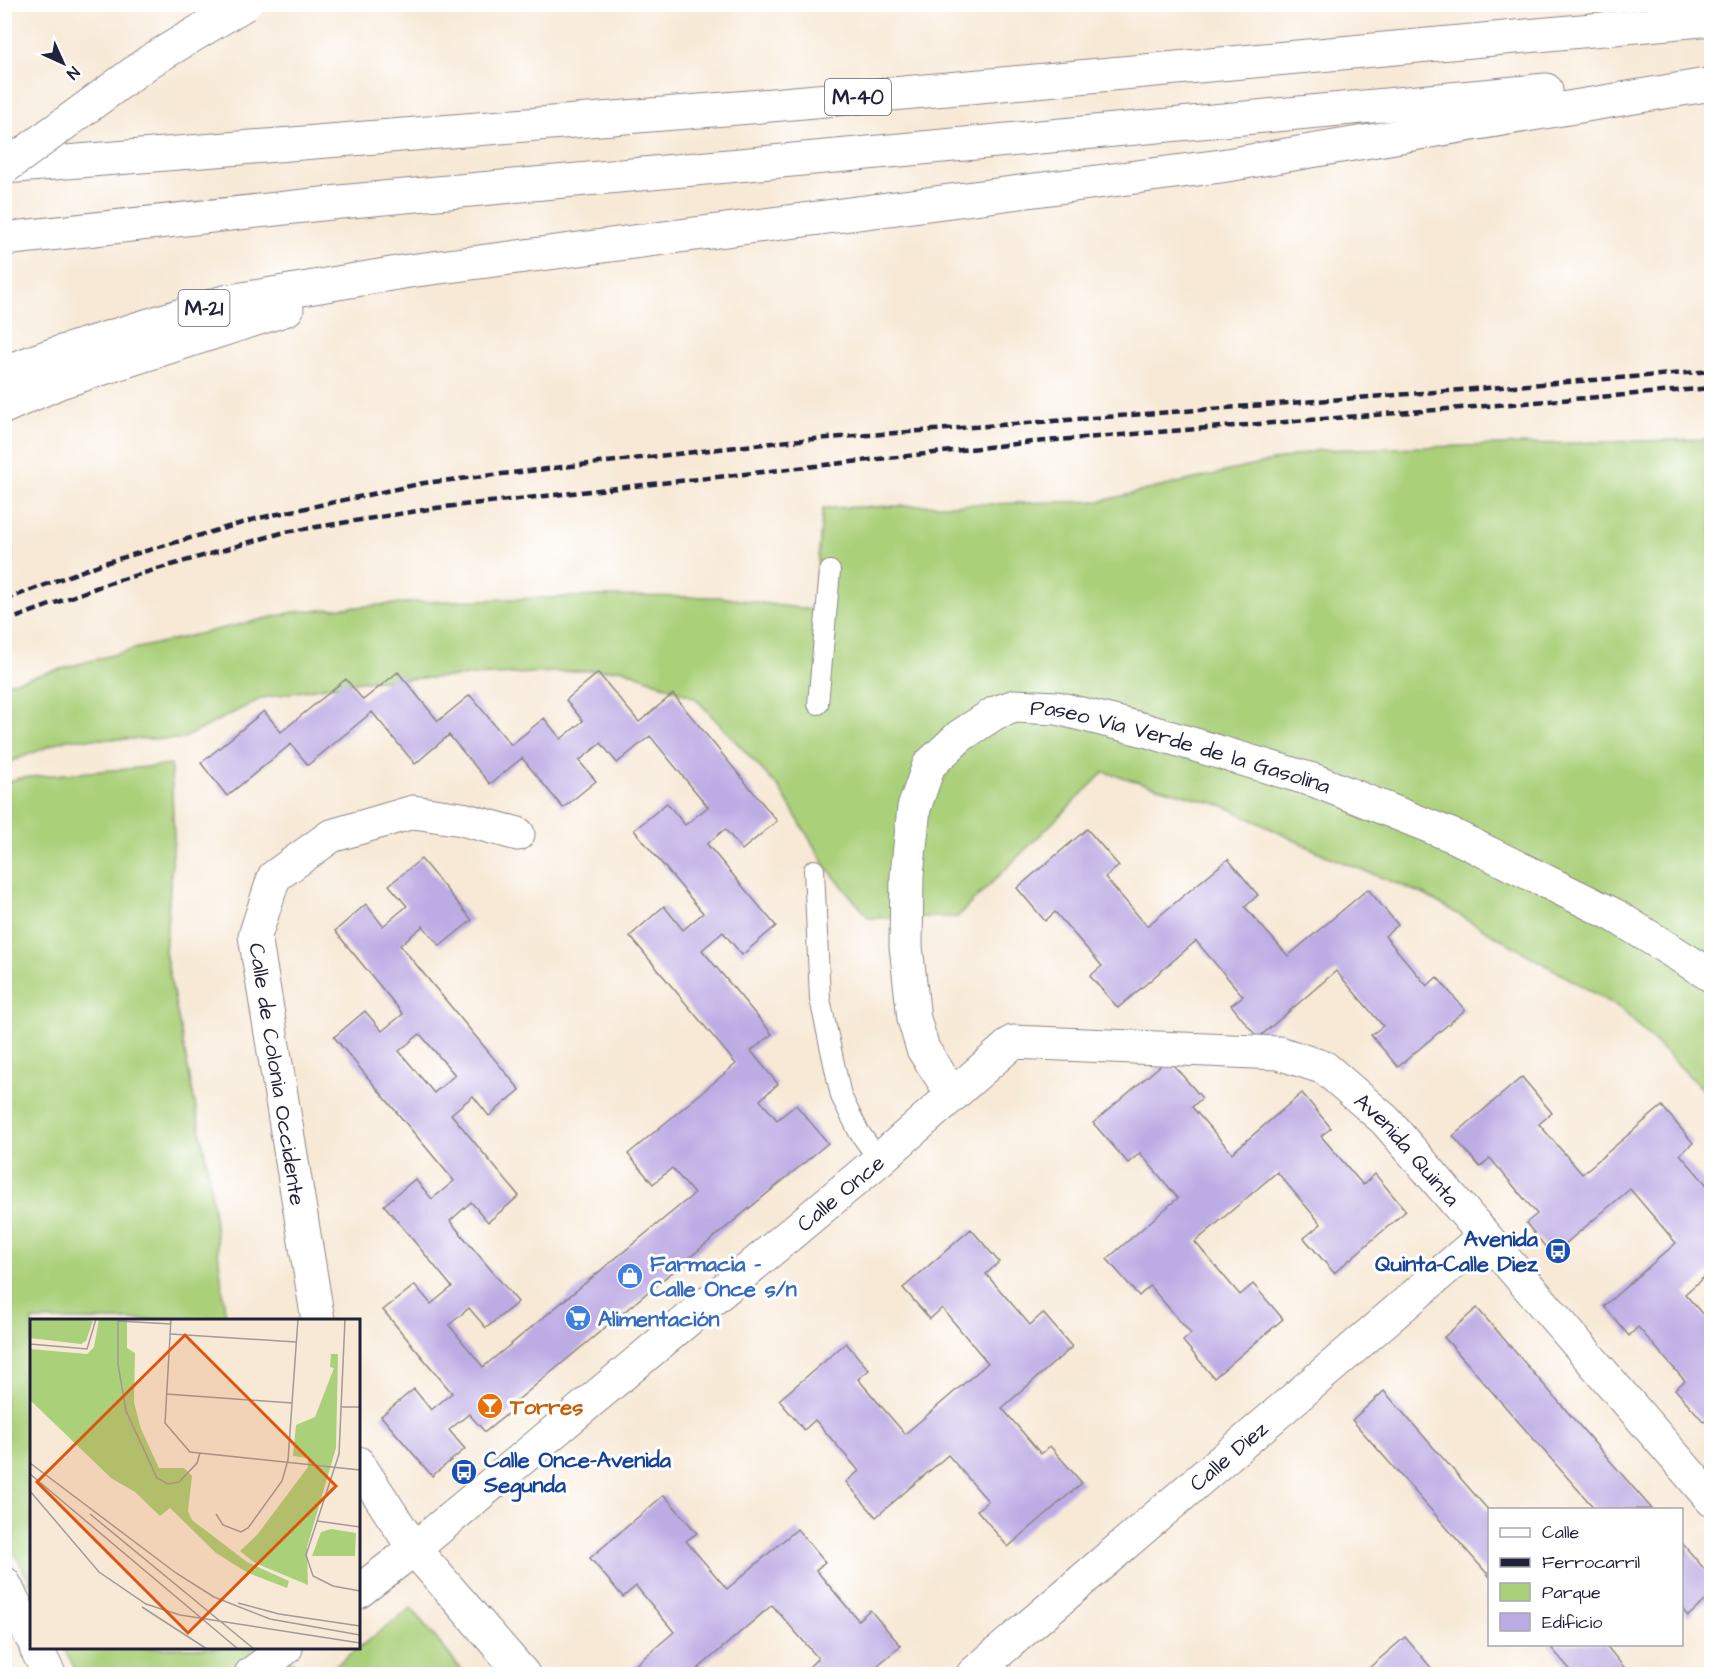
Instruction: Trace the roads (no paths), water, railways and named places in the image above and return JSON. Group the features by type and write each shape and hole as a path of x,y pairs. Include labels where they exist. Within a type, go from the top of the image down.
{"main road":[{"path":"4,167 150,61 245,4"},
{"name":"M-40","path":"4,167 750,106 1712,19"},
{"path":"4,239 340,202 1564,88 1697,85"},
{"path":"4,407 60,382 410,271 1221,166 1697,85"},
{"name":"M-21","path":"4,372 224,302 410,271"},
{"name":"Paseo Vía Verde de la Gasolina","path":"953,1095 923,1049 914,1019 906,946 907,875 914,808 929,765 960,736 994,712 1015,706 1068,710 1145,730 1317,781 1467,842 1614,915 1712,976"},
{"name":"Calle de Colonia Occidente","path":"318,1319 255,936 274,877 331,836 413,812 462,819 518,834"},
{"name":"Calle Once","path":"360,1590 414,1550 879,1160 1013,1042"},
{"name":"Avenida Quinta","path":"1013,1042 1279,1053 1324,1068 1385,1120 1712,1500"},
{"name":"Calle Diez","path":"973,1674 1484,1236"},
{"path":"360,1466 414,1550 523,1674"},
{"path":"4,1583 30,1634"},
{"path":"37,1649 50,1674"},
{"path":"251,1674 283,1649"}],"lane":[{"path":"818,704 830,572"},
{"path":"814,870 820,999 841,1096 860,1132 879,1160"}],"railway":[{"path":"4,600 101,564 259,518 424,483 789,441 1712,371"},
{"path":"4,622 109,583 285,532 436,508 1033,442 1712,388"}],"place":[{"name":"Avenida Quinta-Calle Diez","path":"1558,1251"},
{"name":"Farmacia - Calle Once s/n","path":"630,1276"},
{"name":"Alimentación","path":"578,1318"},
{"name":"Torres","path":"490,1406"},
{"name":"Calle Once-Avenida Segunda","path":"464,1472"}]}
